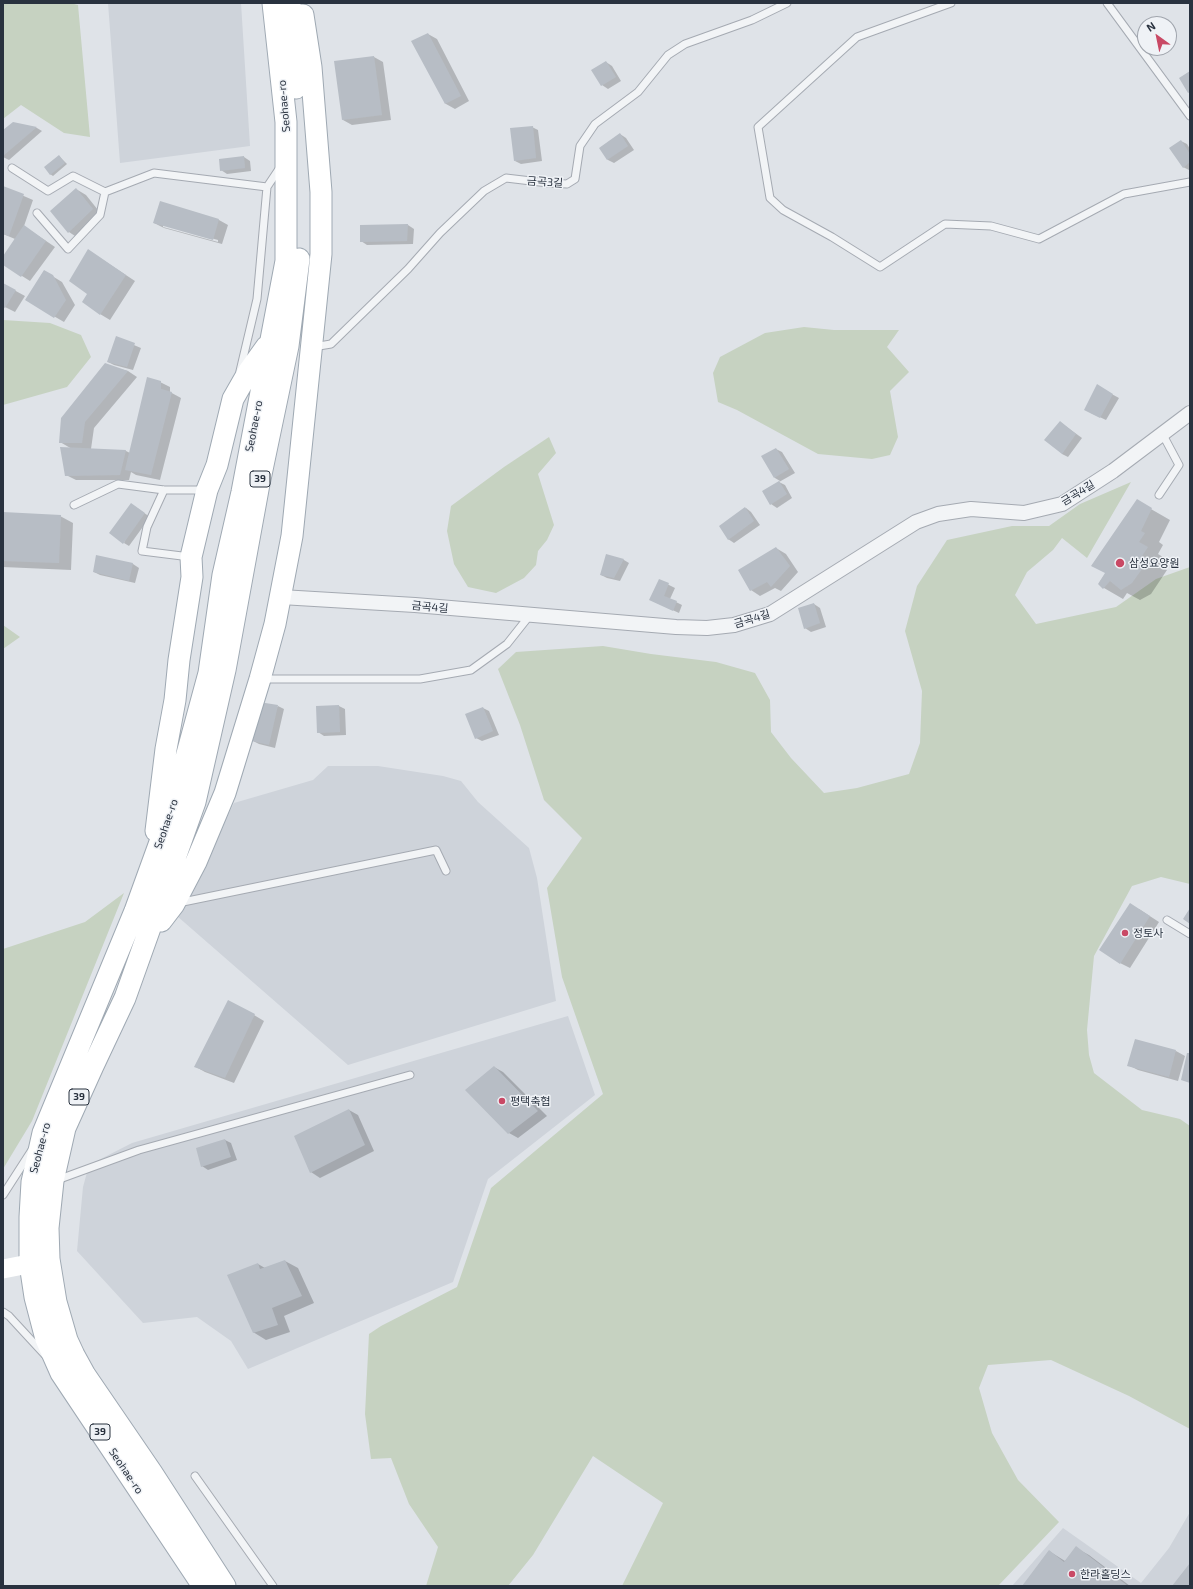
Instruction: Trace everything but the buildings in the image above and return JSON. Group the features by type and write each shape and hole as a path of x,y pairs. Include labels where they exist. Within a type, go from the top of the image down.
{"main road":[{"name":"Seohae-ro","path":"219,1583 85,1375 67,1340 56,1302 39,1262 32,1182 43,1133 135,911 172,809 209,673 223,575 242,492 286,260 286,122 273,3"},
{"name":"Seohae-ro","path":"219,1583 61,1373 46,1339 35,1297 39,1262 48,1228 53,1181 65,1128 125,998 195,802 225,670 259,484 288,346 299,262 300,144 290,3"},
{"path":"144,944 174,904 196,862 225,793 260,679 281,597 292,536 321,254 321,192 311,67 304,20 298,3"},
{"path":"152,865 165,756 175,700 192,567 207,490 217,465 233,399 249,371 271,341"},
{"path":"3,1269 39,1262"}],"street":[{"name":"금곡4길","path":"281,597 676,627 707,628 734,625 770,614 916,522 938,514 971,509 1024,513 1062,504 1113,471 1163,435 1190,413"}],"lane":[{"name":"금곡3길","path":"312,347 331,344 408,269 440,233 484,191 506,178 548,184 567,184 575,179 580,146 595,124 638,92 668,56 685,44 752,20 787,3"},
{"path":"951,3 857,37 758,127 770,198 783,210 832,237 880,267 945,224 991,226 1039,239 1124,194 1190,182"},
{"path":"1107,3 1190,116"},
{"path":"233,399 257,299 267,187 286,157"},
{"path":"12,168 48,191 73,176 105,192 154,173 267,187"},
{"path":"36,213 68,249 100,215 105,192"},
{"path":"1159,495 1179,465 1163,435"},
{"path":"74,505 118,484 164,490 207,490"},
{"path":"164,490 147,527 142,552 192,567"},
{"path":"260,679 420,679 472,670 507,644 530,615"},
{"path":"174,904 436,850 446,871"},
{"path":"1167,920 1190,934"},
{"path":"53,1181 139,1150 410,1075"},
{"path":"3,1195 43,1133"},
{"path":"3,1312 10,1316 61,1373"},
{"path":"195,1476 273,1586"}],"shaded area":[{"path":"108,3 241,3 250,146 120,163"},
{"path":"328,766 378,766 443,776 461,781 478,802 529,848 537,878 556,1001 348,1065 177,916 234,803 313,780"},
{"path":"568,1016 595,1095 488,1179 453,1282 248,1369 231,1341 197,1317 143,1323 77,1251 83,1187 89,1165 132,1143"},
{"name":"한라홀딩스","path":"1190,1512 1190,1586 1012,1586 1063,1528 1141,1583 1169,1548"}],"green space":[{"path":"3,3 70,3 78,5 90,137 64,133 21,105 3,119"},
{"path":"3,320 50,323 81,335 91,357 67,387 3,405"},
{"path":"804,327 834,330 899,330 887,347 909,372 890,391 898,437 890,455 872,459 818,454 737,410 718,402 713,373 720,357 765,333"},
{"path":"549,437 556,453 538,474 554,525 547,540 538,551 536,565 524,578 496,593 468,587 454,564 447,531 451,506 504,467"},
{"path":"1131,482 1087,558 1062,538 1053,550 1027,572 1015,595 1036,624 1116,607 1156,579 1190,567 1190,884 1161,877 1132,886 1094,956 1087,1030 1089,1055 1094,1073 1142,1110 1180,1119 1190,1126 1190,1429 1129,1396 1051,1360 988,1365 979,1388 992,1433 1018,1480 1059,1522 998,1586 622,1586 663,1503 593,1456 533,1555 508,1586 426,1586 438,1547 409,1504 391,1458 371,1459 365,1414 369,1334 381,1326 457,1287 491,1188 603,1094 562,977 547,888 582,838 544,800 520,725 498,669 516,652 603,646 716,662 755,673 770,700 771,732 791,758 824,793 857,788 909,774 920,743 922,691 905,631 917,586 947,540 1012,526 1049,526 1080,504"},
{"path":"3,625 20,637 3,649"},
{"path":"124,893 32,1121 3,1169 3,949 85,922"}],"place":[{"name":"삼성요양원","path":"1120,563"},
{"name":"정토사","path":"1125,933"},
{"name":"평택축협","path":"502,1101"},
{"name":"한라홀딩스","path":"1072,1574"}]}
